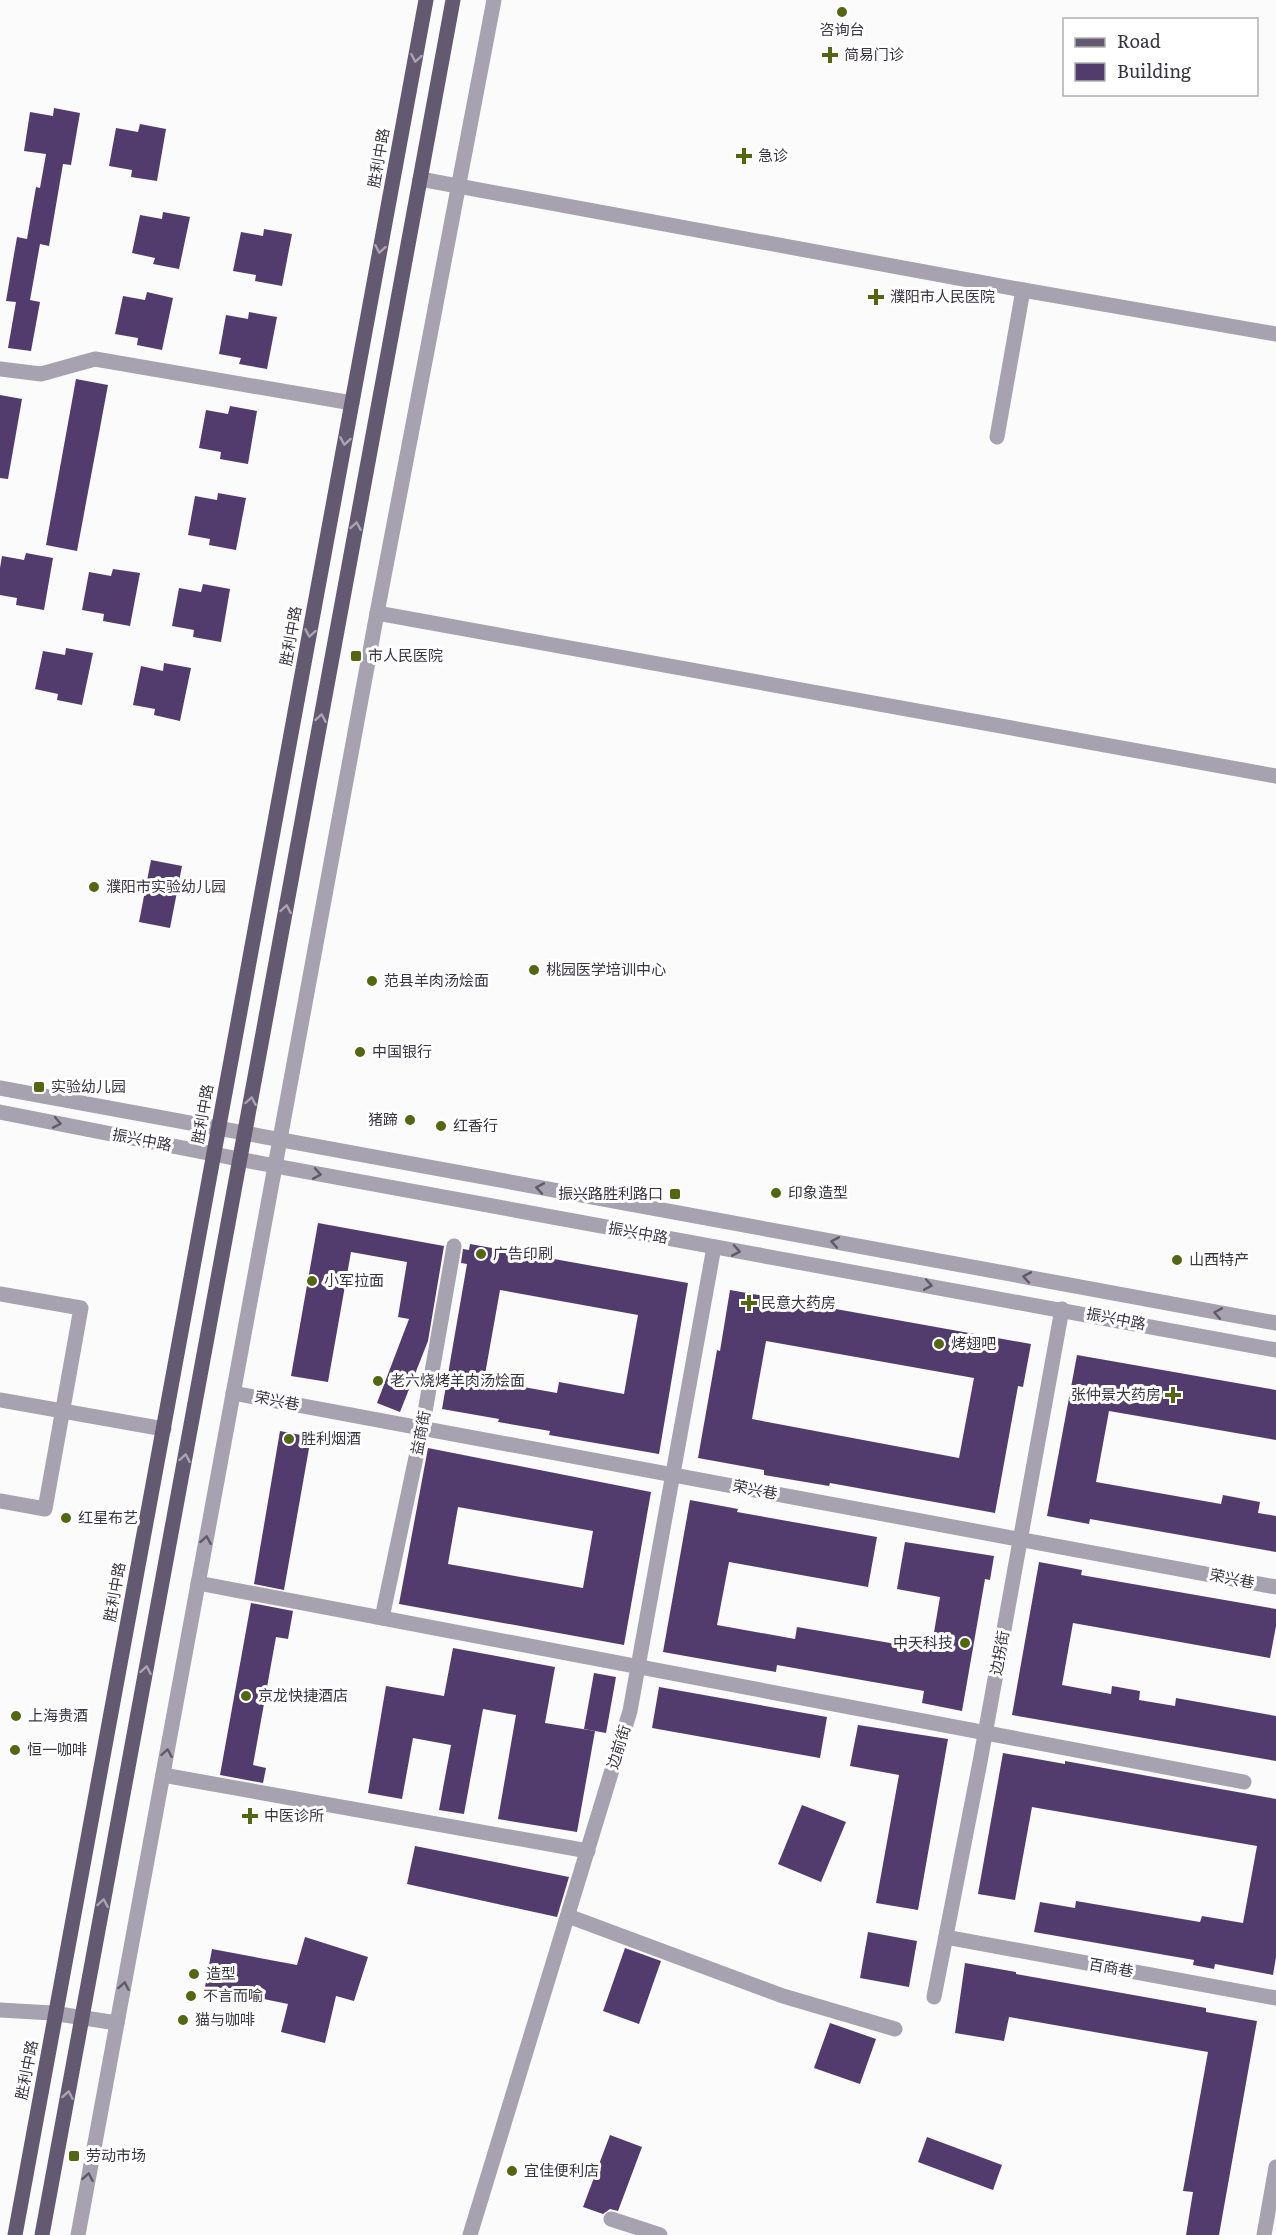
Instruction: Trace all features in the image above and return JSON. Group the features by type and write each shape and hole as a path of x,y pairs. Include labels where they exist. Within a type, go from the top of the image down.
{"main road":[{"name":"胜利中路","path":"15,2235 426,0"},
{"path":"42,2235 453,0"}],"street":[{"path":"78,2235 377,613 494,0"},
{"path":"420,179 1276,334"},
{"path":"997,437 1023,290"},
{"path":"0,369 41,374 95,359 352,403"},
{"path":"377,613 1276,776"},
{"name":"振兴中路","path":"0,1088 1276,1323"},
{"name":"振兴中路","path":"0,1112 275,1166 1276,1350"},
{"name":"益商街","path":"382,1618 422,1429 454,1246"},
{"name":"边前街","path":"470,2235 630,1711 714,1247"},
{"path":"0,1294 81,1308 45,1509 0,1501"},
{"name":"边拐街","path":"934,1997 985,1733 1062,1309"},
{"name":"荣兴巷","path":"233,1393 1276,1587"},
{"path":"0,1400 164,1429"},
{"path":"198,1582 1244,1782"},
{"path":"163,1775 588,1851"},
{"path":"568,1916 783,1996 895,2029"},
{"name":"百商巷","path":"946,1937 1276,1998"},
{"path":"0,2010 56,2014 117,2023"},
{"path":"1264,2235 1276,2167"},
{"path":"611,2219 660,2235"}],"building":[{"path":"54,108 80,113 71,165 63,164 49,246 40,244 30,300 40,302 31,351 8,348 16,302 6,301 17,237 27,239 36,187 40,188 46,154 24,151 30,112 53,116"},
{"path":"140,124 166,129 157,181 131,177 132,170 109,166 116,128 138,132"},
{"path":"163,212 190,217 179,269 153,264 155,258 132,253 140,215 162,219"},
{"path":"264,229 292,234 282,286 255,281 256,275 233,271 241,232 263,236"},
{"path":"147,292 173,298 162,350 137,345 138,338 115,334 123,296 145,300"},
{"path":"249,312 277,317 267,369 239,364 241,358 219,354 226,315 248,319"},
{"path":"76,379 108,385 77,551 46,545"},
{"path":"0,395 22,399 8,479 0,478"},
{"path":"230,406 257,411 248,464 220,459 221,452 199,448 206,410 228,414"},
{"path":"218,493 246,498 236,550 209,545 210,539 188,535 195,496 217,500"},
{"path":"26,553 53,558 44,610 16,605 17,598 0,595 2,556 24,560"},
{"path":"113,569 140,573 130,626 103,621 104,614 82,610 89,572 111,576"},
{"path":"203,584 230,589 221,642 193,637 194,630 172,626 179,588 201,592"},
{"path":"66,648 93,653 82,705 57,700 58,694 35,689 43,651 65,655"},
{"path":"164,663 191,668 180,721 154,715 155,709 133,705 141,666 163,671"},
{"path":"151,860 182,866 170,928 139,922"},
{"path":"318,1223 444,1246 428,1341 400,1412 377,1403 409,1319 398,1317 407,1262 351,1252 328,1382 291,1376"},
{"path":"470,1244 688,1283 659,1454 549,1435 550,1431 442,1409 467,1264 461,1263 463,1249 469,1250","holes":["500,1290 638,1315 624,1394 559,1382 557,1393 484,1380"]},
{"path":"730,1290 1031,1344 1023,1387 1018,1386 995,1513 830,1483 829,1486 764,1475 764,1470 698,1458 717,1350 720,1351","holes":["766,1341 974,1378 959,1458 752,1419"]},
{"path":"1077,1355 1276,1390 1276,1440 1109,1411 1096,1482 1221,1504 1223,1495 1260,1502 1258,1513 1276,1516 1276,1552 1090,1519 1089,1524 1047,1516"},
{"path":"280,1431 311,1437 284,1590 254,1584"},
{"path":"428,1448 651,1492 624,1645 399,1604","holes":["458,1507 593,1531 583,1588 448,1564"]},
{"path":"690,1500 738,1509 737,1512 877,1537 868,1587 729,1562 717,1625 795,1639 797,1627 931,1650 940,1597 897,1589 905,1542 994,1556 990,1580 985,1579 962,1711 922,1703 924,1691 777,1665 776,1672 663,1652"},
{"path":"1039,1562 1082,1570 1081,1575 1276,1609 1276,1626 1270,1658 1073,1623 1062,1685 1111,1694 1112,1686 1140,1691 1139,1700 1175,1706 1176,1698 1276,1716 1276,1761 1012,1715"},
{"path":"251,1603 293,1611 288,1639 276,1637 253,1765 266,1768 263,1783 220,1775"},
{"path":"453,1648 555,1667 545,1723 595,1731 577,1832 498,1819 516,1715 483,1709 464,1814 439,1810 451,1745 413,1738 402,1799 368,1793 386,1686 444,1696"},
{"path":"594,1673 616,1677 606,1733 584,1729"},
{"path":"659,1687 827,1717 820,1758 652,1728"},
{"path":"858,1725 948,1739 918,1910 876,1903 899,1775 850,1766"},
{"path":"1003,1753 1065,1764 1065,1761 1276,1799 1276,1957 1273,1975 1215,1964 1214,1969 1193,1965 1194,1960 1034,1932 1040,1902 1075,1908 1076,1901 1200,1922 1202,1916 1243,1923 1257,1846 1032,1807 1015,1900 978,1894"},
{"path":"802,1805 846,1822 821,1882 778,1864"},
{"path":"415,1846 569,1877 557,1917 407,1884"},
{"path":"868,1932 917,1941 909,1987 860,1978"},
{"path":"305,1937 368,1957 354,2001 336,1996 325,2043 281,2032 288,2004 205,1987 212,1949 297,1965"},
{"path":"625,1948 661,1961 639,2024 603,2011"},
{"path":"965,1963 1206,2008 1206,2012 1257,2021 1219,2235 1186,2235 1193,2192 1183,2191 1208,2052 1009,2017 1004,2041 955,2033"},
{"path":"830,2023 876,2039 860,2084 814,2068"},
{"path":"610,2135 642,2147 618,2211 610,2209 603,2214 583,2207"},
{"path":"927,2137 1002,2165 993,2190 918,2162"}],"place":[{"name":"咨询台","path":"842,12"},
{"name":"简易门诊","path":"830,55"},
{"name":"急诊","path":"744,156"},
{"name":"濮阳市人民医院","path":"876,297"},
{"name":"市人民医院","path":"356,656"},
{"name":"濮阳市实验幼儿园","path":"94,887"},
{"name":"桃园医学培训中心","path":"534,970"},
{"name":"范县羊肉汤烩面","path":"372,981"},
{"name":"中国银行","path":"360,1052"},
{"name":"实验幼儿园","path":"39,1087"},
{"name":"猪蹄","path":"410,1120"},
{"name":"红香行","path":"441,1126"},
{"name":"印象造型","path":"776,1193"},
{"name":"振兴路胜利路口","path":"675,1194"},
{"name":"广告印刷","path":"481,1254"},
{"name":"山西特产","path":"1177,1260"},
{"name":"小军拉面","path":"312,1281"},
{"name":"民意大药房","path":"749,1303"},
{"name":"烤翅吧","path":"939,1344"},
{"name":"老六烧烤羊肉汤烩面","path":"378,1381"},
{"name":"张仲景大药房","path":"1173,1395"},
{"name":"胜利烟酒","path":"289,1439"},
{"name":"红星布艺","path":"66,1518"},
{"name":"中天科技","path":"965,1643"},
{"name":"京龙快捷酒店","path":"246,1696"},
{"name":"上海贵酒","path":"16,1716"},
{"name":"恒一咖啡","path":"15,1750"},
{"name":"中医诊所","path":"250,1816"},
{"name":"造型","path":"194,1974"},
{"name":"不言而喻","path":"191,1996"},
{"name":"猫与咖啡","path":"183,2020"},
{"name":"劳动市场","path":"74,2156"},
{"name":"宜佳便利店","path":"512,2171"}]}
